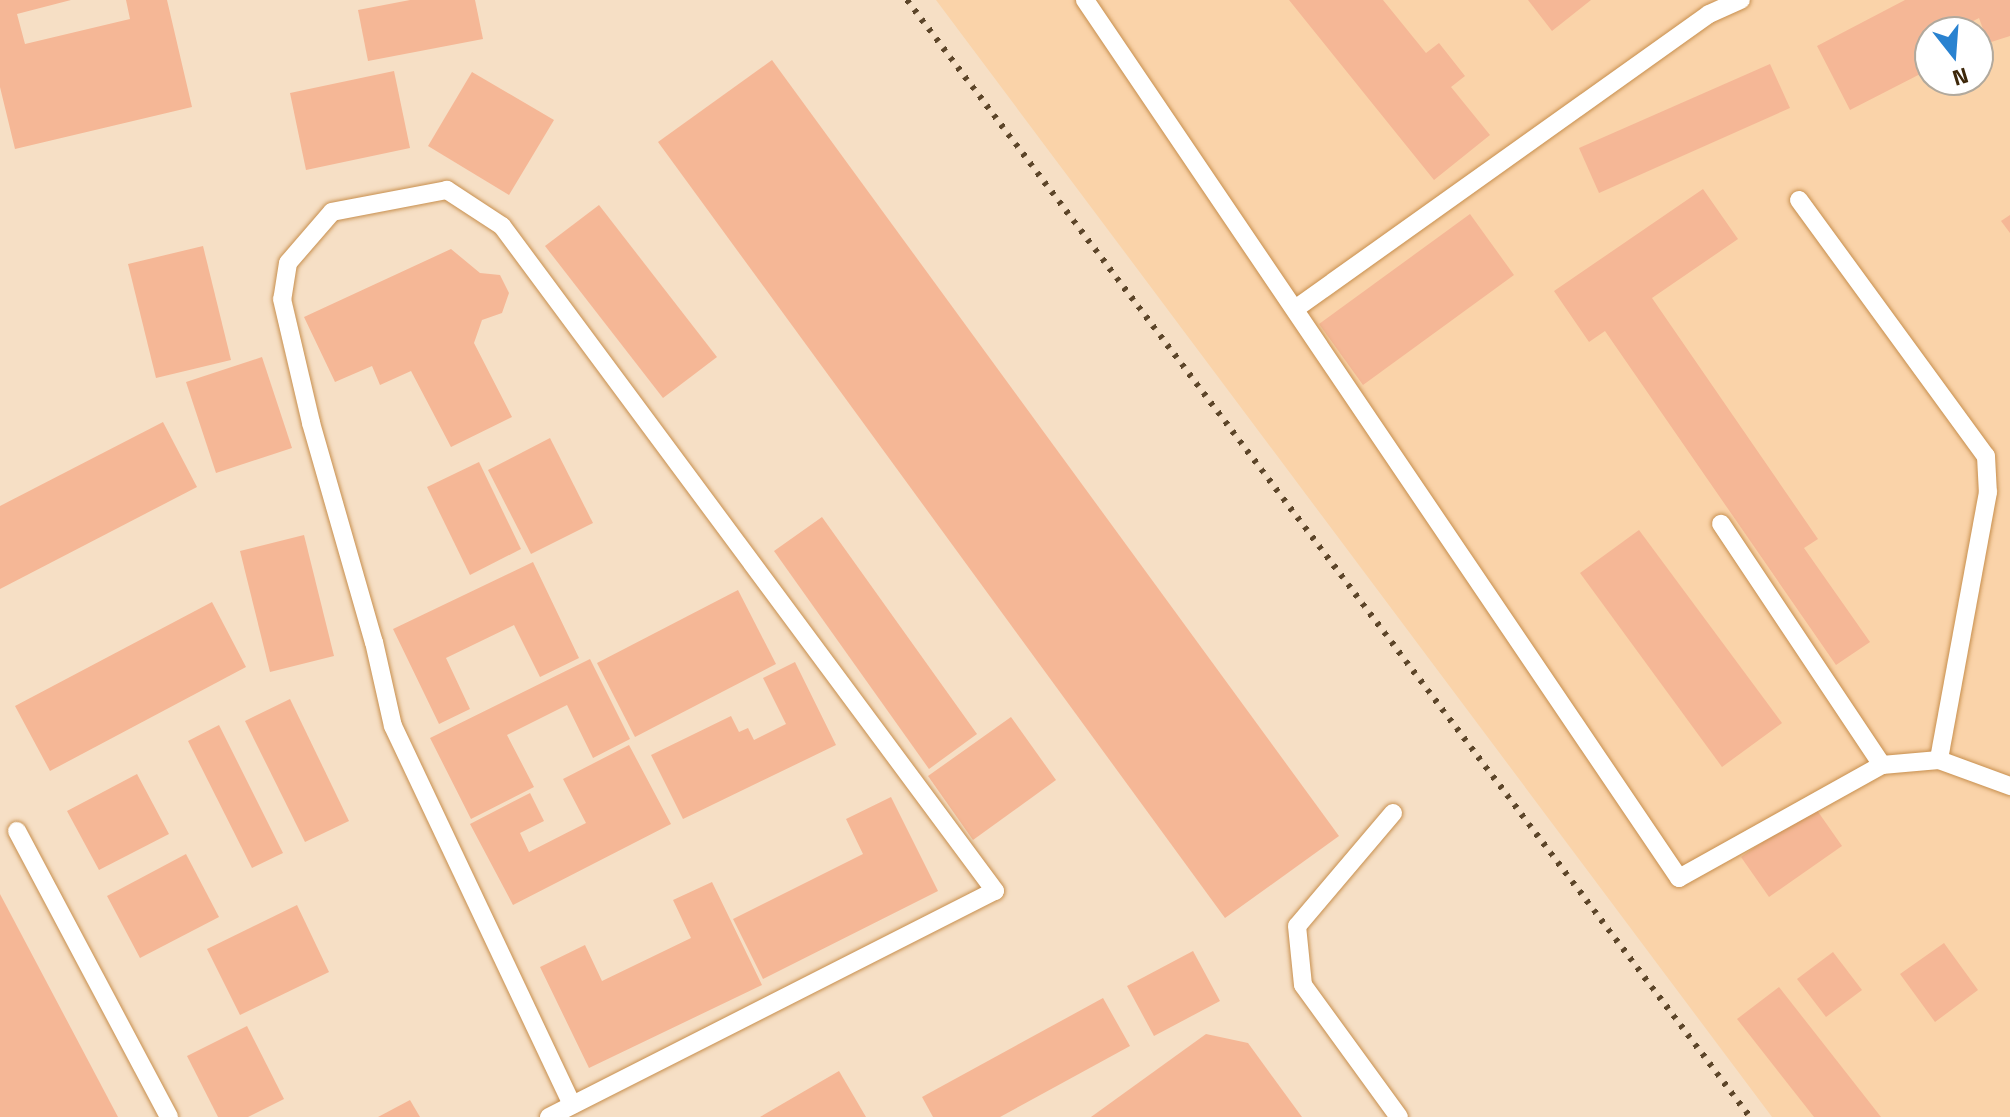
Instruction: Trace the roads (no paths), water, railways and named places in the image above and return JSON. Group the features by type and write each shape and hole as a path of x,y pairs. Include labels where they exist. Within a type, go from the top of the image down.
{"lane":[{"path":"1085,0 1679,878 1882,765 1939,760 2010,786"},
{"path":"1295,309 1709,14 1741,0"},
{"path":"549,1117 995,891 502,226 447,190 332,212 288,263 282,299 311,423 374,642 393,726 572,1105"},
{"path":"1799,200 1986,456 1988,492 1939,760"},
{"path":"1721,524 1882,765"},
{"path":"1393,813 1297,926 1303,985 1399,1117"},
{"path":"17,831 169,1117"}],"railway":[{"path":"907,0 1750,1117"}]}
